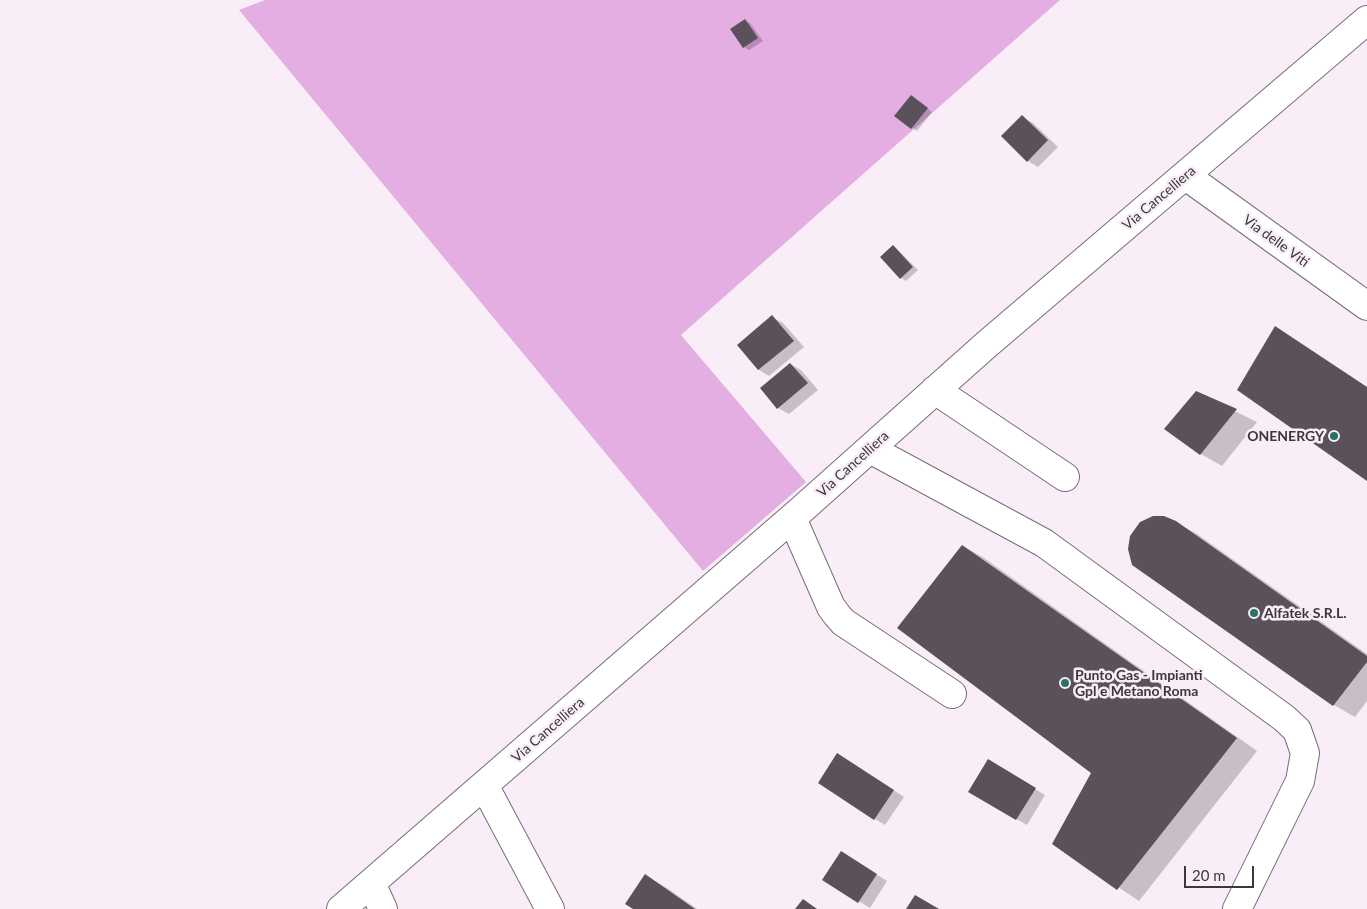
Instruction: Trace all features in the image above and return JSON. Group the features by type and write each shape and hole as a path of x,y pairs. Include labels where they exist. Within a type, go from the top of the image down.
{"street":[{"name":"Via Cancelliera","path":"341,909 792,518 935,390 1367,20"},
{"name":"Via delle Viti","path":"1186,176 1367,306"},
{"path":"935,390 1065,477"},
{"path":"870,449 1044,543 1284,718 1297,730 1305,753 1300,781 1237,909"},
{"path":"792,518 831,607 837,616 843,622 952,694"},
{"path":"484,785 550,909"},
{"path":"371,883 383,909"}],"shaded area":[{"path":"265,0 1060,0 681,335 806,482 703,571 239,10"}],"building":[{"path":"745,19 758,38 743,48 730,29"},
{"path":"911,95 928,108 911,129 894,116"},
{"path":"1022,115 1048,140 1027,162 1001,136"},
{"path":"893,245 913,267 900,279 880,257"},
{"path":"772,315 794,341 758,370 737,345"},
{"name":"ONENERGY","path":"1275,326 1367,387 1367,481 1237,390"},
{"path":"790,363 808,383 777,409 760,388"},
{"path":"1196,391 1237,409 1200,455 1164,429"},
{"name":"Alfatek S.R.L.","path":"1153,516 1164,516 1176,521 1367,656 1367,662 1333,706 1132,565 1128,549 1130,536 1140,522"},
{"name":"Punto Gas - Impianti Gpl e Metano Roma","path":"962,545 1237,738 1117,890 1052,844 1091,773 897,628"},
{"path":"837,753 894,790 874,820 818,783"},
{"path":"988,759 1036,788 1016,820 968,792"},
{"path":"841,851 877,874 858,903 822,880"},
{"path":"645,874 695,909 633,909 625,904"},
{"path":"915,895 939,909 906,909"},
{"path":"803,899 817,909 795,909"}],"place":[{"name":"ONENERGY","path":"1334,436"},
{"name":"Alfatek S.R.L.","path":"1254,613"},
{"name":"Punto Gas - Impianti Gpl e Metano Roma","path":"1065,683"}]}
